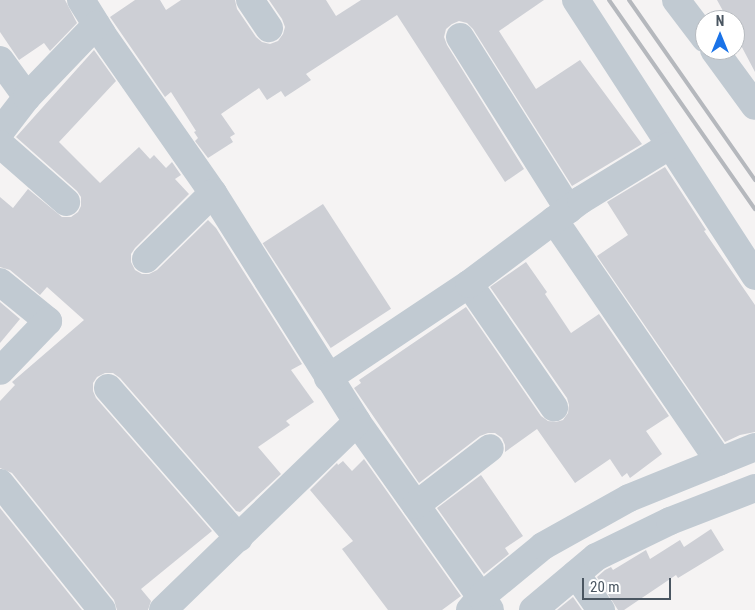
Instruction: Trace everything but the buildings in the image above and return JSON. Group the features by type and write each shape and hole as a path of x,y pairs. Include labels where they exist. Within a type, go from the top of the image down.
{"street":[{"path":"82,0 96,25 213,193 328,378 416,505 480,606 543,546 629,498 755,447"},
{"path":"250,0 269,28"},
{"path":"576,0 755,276"},
{"path":"676,0 695,25"},
{"path":"0,132 27,97 96,25"},
{"path":"460,37 562,215 720,462"},
{"path":"0,60 27,97"},
{"path":"722,60 754,101"},
{"path":"0,144 66,202"},
{"path":"328,378 468,284 562,215 669,146"},
{"path":"146,259 213,193"},
{"path":"0,282 48,321 0,371"},
{"path":"468,284 554,407"},
{"path":"108,388 239,538"},
{"path":"163,610 357,422"},
{"path":"416,505 490,448"},
{"path":"0,484 102,610"},
{"path":"533,610 596,557 670,521 755,488"},
{"path":"576,574 601,610"}],"railway":[{"path":"609,0 755,209"},
{"path":"629,0 755,180"}]}
